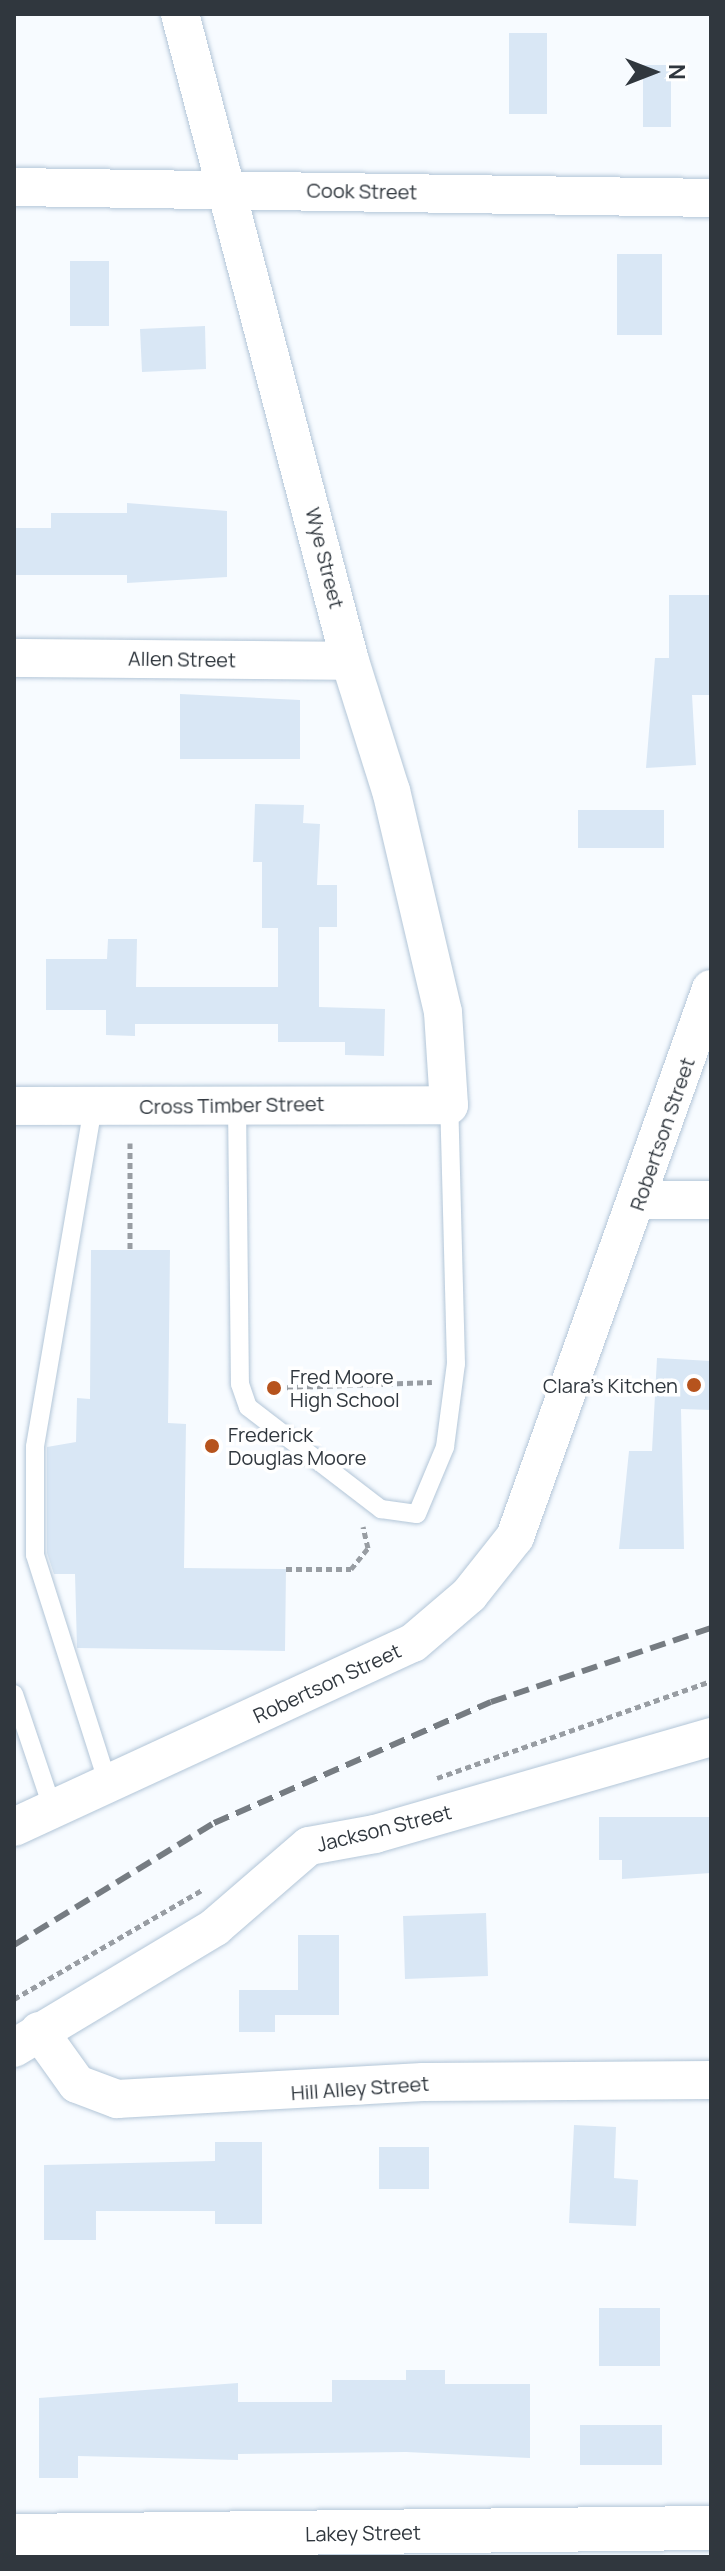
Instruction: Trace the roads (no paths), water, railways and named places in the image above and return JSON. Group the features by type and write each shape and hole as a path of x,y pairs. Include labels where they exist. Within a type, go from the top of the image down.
{"street":[{"name":"Wye Street","path":"180,14 350,661 391,791 443,1012 449,1105"},
{"name":"Cook Street","path":"14,187 226,193 711,198"},
{"name":"Allen Street","path":"14,658 350,661"},
{"name":"Robertson Street","path":"14,1827 413,1643 469,1595 515,1537 639,1200 711,989"},
{"name":"Cross Timber Street","path":"14,1106 237,1103 449,1105"},
{"path":"639,1200 711,1200"},
{"name":"Jackson Street","path":"26,2040 215,1927 309,1846 375,1834 711,1737"},
{"name":"Hill Alley Street","path":"26,2040 77,2084 117,2099 423,2082 711,2080"},
{"name":"Lakey Street","path":"14,2536 711,2528"}],"lane":[{"path":"237,1103 240,1384 248,1407 381,1509 417,1514 445,1447 456,1364 449,1105"},
{"path":"93,1107 35,1447 35,1555 108,1784"},
{"path":"14,1694 53,1810"}],"railway":[{"path":"14,1945 214,1823 491,1702 711,1628"}],"place":[{"name":"Clara's Kitchen","path":"694,1385"},
{"name":"Fred Moore High School","path":"274,1388"},
{"name":"Frederick Douglas Moore","path":"212,1446"}]}
